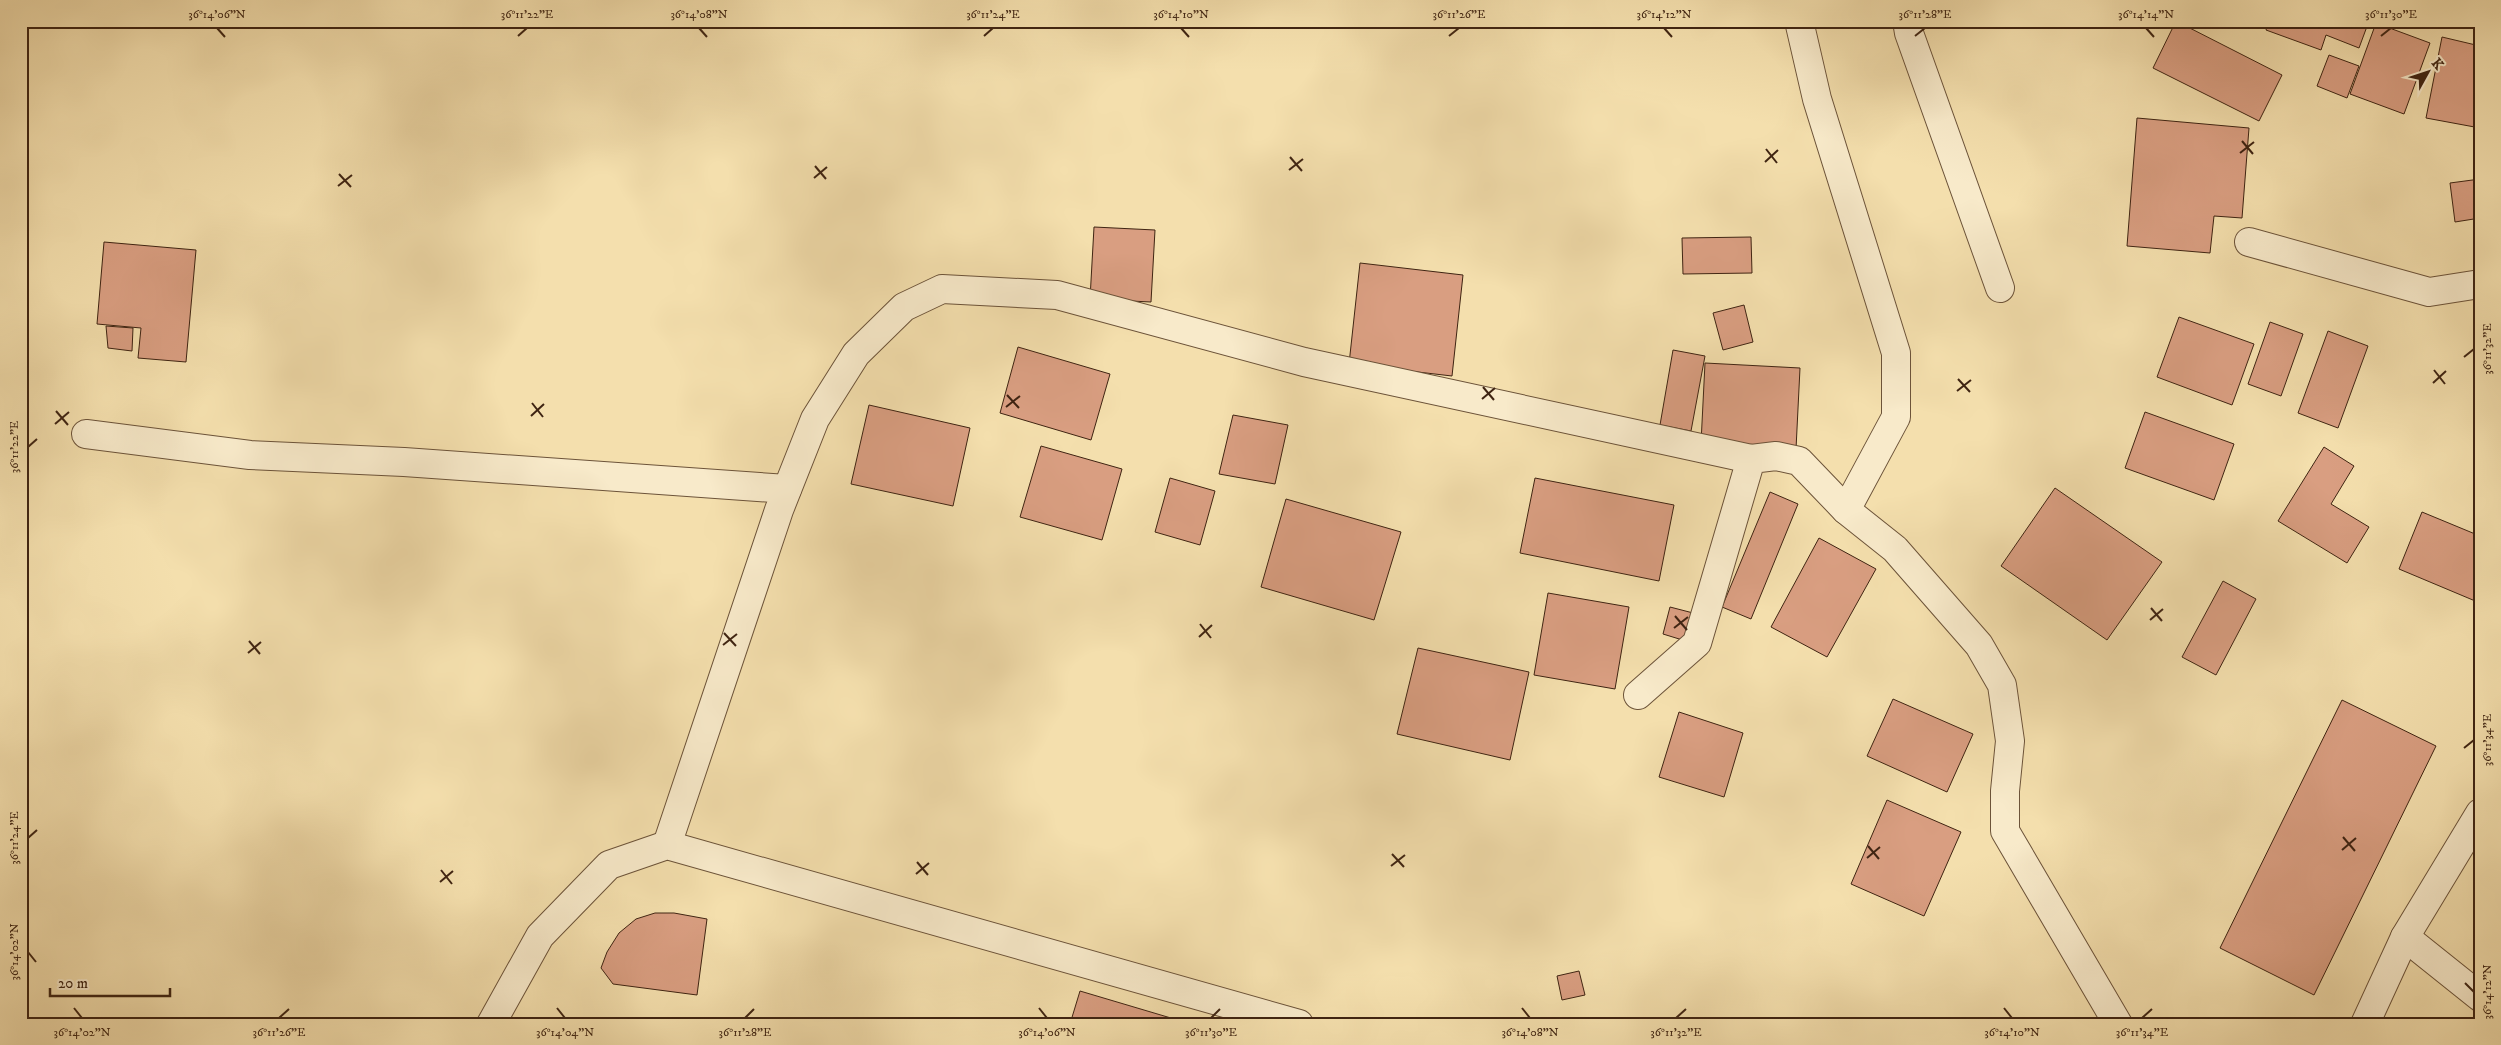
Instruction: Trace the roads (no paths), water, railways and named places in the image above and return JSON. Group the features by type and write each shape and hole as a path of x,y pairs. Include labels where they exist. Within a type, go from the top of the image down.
{"street":[{"path":"1799,21 1817,99 1896,353 1896,417 1846,510"},
{"path":"1907,21 1909,33 2000,288"},
{"path":"2249,242 2429,292 2480,284"},
{"path":"667,845 708,716 788,488 815,419 856,354 904,307 942,290 1057,295 1304,362 1751,459 1776,456 1799,461 1846,510 1895,549 1979,645 2002,685 2010,741 2004,791 2005,831 2118,1024"},
{"path":"86,434 250,455 404,462 788,488"},
{"path":"1638,695 1697,643 1751,459"},
{"path":"2365,1024 2405,937 2480,813"},
{"path":"491,1024 540,936 609,865 667,845 1299,1024"},
{"path":"2405,937 2480,997"}]}
